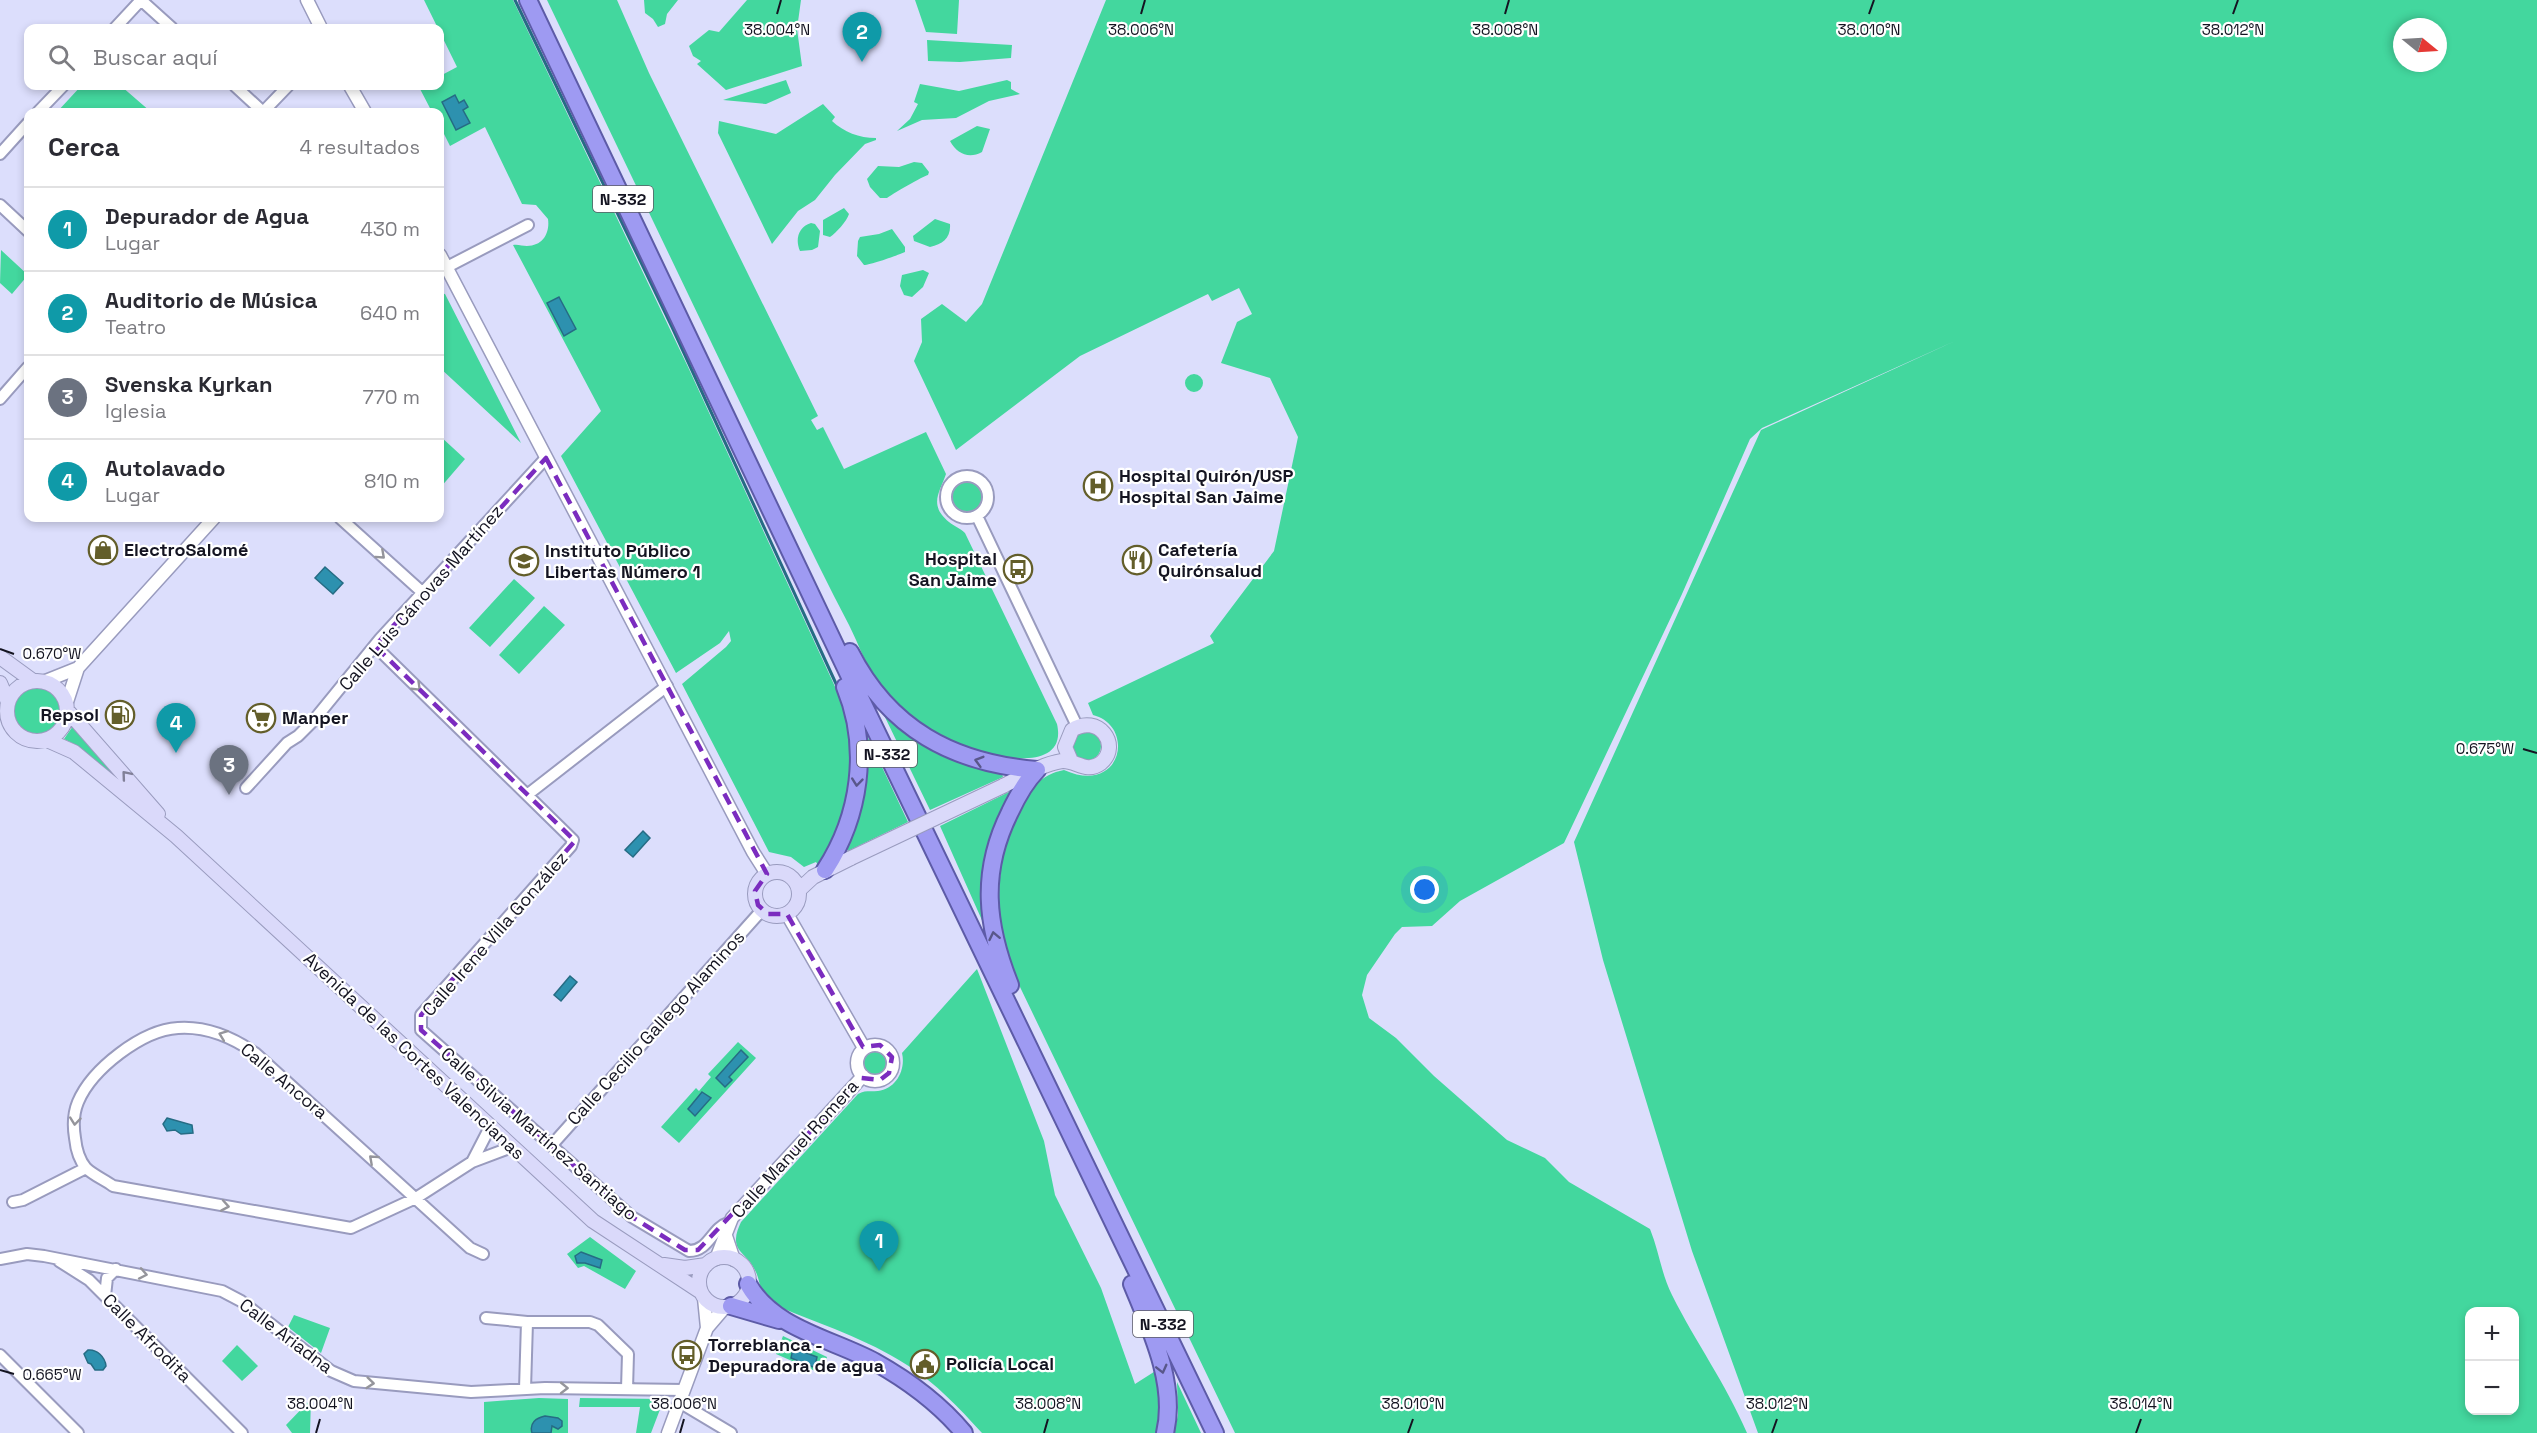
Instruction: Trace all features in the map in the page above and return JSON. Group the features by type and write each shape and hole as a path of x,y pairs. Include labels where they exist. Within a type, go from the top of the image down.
{"highway":[{"name":"N-332","path":"528,0 851,679 1215,1433"},
{"name":"N-332","path":"718,398 728,427 846,690 855,716 858,736 858,786 843,837 819,874"},
{"path":"718,398 734,422 860,671 880,698 902,721 927,738 966,757 1000,766 1037,770 1017,799 1000,831 990,869 990,912 994,938 1002,965 1048,1070 1060,1109"},
{"path":"1110,1215 1117,1245 1161,1364 1168,1414 1165,1433"},
{"path":"748,1284 762,1304 786,1321"},
{"path":"728,1307 786,1321 853,1351 902,1378 937,1405 964,1433"}],"main road":[{"path":"0,657 60,692 67,708 66,718 59,732 47,740 28,741 19,736 8,721 8,702 0,683"},
{"path":"8,702 13,692 22,685 38,681"},
{"name":"Avenida de las Cortes Valencianas","path":"67,708 176,836"},
{"path":"796,884 1037,770 1055,763 1071,761 1082,767 1095,766 1108,753 1108,740 1101,729 1090,724 1077,726 1068,735 1065,747 1055,763"},
{"name":"Avenida de las Cortes Valencianas","path":"47,740 74,752 176,836 593,1221 703,1295"},
{"path":"1065,747 1071,761"},
{"path":"780,872 796,884 796,904 787,914 774,916 762,910 755,899 757,884 767,874 780,872"},
{"path":"734,1260 743,1267 748,1284 741,1300 728,1307 713,1305 703,1295 700,1275 711,1262 734,1260"},
{"name":"Avenida de las Cortes Valencianas","path":"660,1264 685,1268 711,1262"}],"street":[{"path":"119,24 141,0 168,24"},
{"path":"307,0 319,24"},
{"path":"42,108 59,90"},
{"path":"239,90 259,108"},
{"path":"267,108 284,90"},
{"path":"352,90 363,108"},
{"path":"0,154 24,127"},
{"path":"0,205 24,227"},
{"path":"444,269 528,225"},
{"path":"444,272 546,458 753,852 767,874"},
{"path":"0,399 24,372"},
{"name":"Calle Luis Cánovas Martínez","path":"246,788 287,743 298,736 314,720 422,592 546,458"},
{"path":"975,477 987,489 986,507 977,516 961,517 948,507 947,490 958,478 975,477"},
{"path":"977,516 1077,726"},
{"path":"67,708 78,668 210,522"},
{"path":"344,522 422,592"},
{"path":"375,646 527,795 667,686"},
{"path":"38,681 78,668"},
{"name":"Calle Irene Villa González","path":"421,1023 421,1015 573,844 571,837 527,795"},
{"name":"Calle Cecilio Gallego Alaminos","path":"551,1146 762,910"},
{"path":"787,914 864,1048"},
{"name":"Calle Silvia Martínez Santiago","path":"421,1023 421,1030 632,1217 685,1250 698,1250 722,1226 727,1229"},
{"name":"Calle Ancora","path":"86,1168 76,1150 73,1125 77,1103 90,1082 100,1070 144,1038 176,1028 191,1028 227,1036 255,1053 470,1248 483,1254"},
{"path":"880,1045 889,1052 893,1062 889,1073 880,1080 863,1076 857,1062 864,1048 880,1045"},
{"name":"Calle Manuel Romera","path":"711,1262 727,1229 863,1076"},
{"path":"472,1162 490,1127"},
{"path":"13,1202 23,1200 86,1168 113,1185 351,1228 416,1198 472,1162 512,1147"},
{"path":"727,1229 734,1260"},
{"name":"Calle Ariadna","path":"0,1259 27,1254 44,1256 201,1285 229,1293 332,1371 347,1379 452,1391 627,1389 682,1396"},
{"name":"Calle Afrodita","path":"44,1256 57,1260 81,1274 242,1433"},
{"path":"105,1296 107,1278 116,1269"},
{"path":"703,1295 707,1328"},
{"path":"668,1433 707,1328 728,1307"},
{"path":"486,1318 527,1322 590,1322 598,1325 628,1354 627,1389"},
{"path":"525,1389 527,1322"},
{"path":"0,1355 70,1430"},
{"path":"682,1396 731,1433"}],"highlighted area":[{"path":"546,458 767,874 755,891 758,905 768,914 787,914 863,1047 880,1045 892,1057 889,1073 880,1080 861,1078 698,1250 685,1250 632,1217 421,1030 421,1015 575,841 375,646"}],"green space":[{"path":"424,0 513,0 688,367 843,704 848,730 851,770 848,797 838,829 818,865 816,862 804,867 791,857 769,852 682,684 726,647 731,641 729,631 720,643 676,673 561,456 601,411 513,245 537,244 546,234 548,219 536,205 522,204 485,127 450,146 444,134 444,108 430,108 421,90 444,90 444,74 457,67 444,41 444,24 436,24"},
{"path":"547,0 617,0 649,73 818,416 811,420 817,430 823,427 844,469 926,432 946,474 937,498 939,510 949,522 965,533 1057,724 1057,741 1050,751 1038,757 1004,757 959,745 926,728 907,714 897,706 876,680 800,528"},
{"path":"644,0 678,0 667,14 665,24 658,27 645,13"},
{"path":"747,0 801,0 797,29 802,66 726,90 697,64 701,61 693,56 689,46 709,30 719,32"},
{"path":"915,0 959,0 957,34 926,32"},
{"path":"1106,0 2537,0 2537,1433 1758,1433 1692,1251 1603,960 1574,842 1761,430 1955,341 1762,428 1750,439 1682,594 1564,843 1460,901 1432,926 1402,927 1367,975 1362,995 1369,1018 1396,1038 1434,1076 1507,1140 1545,1158 1569,1182 1650,1229 1672,1295 1747,1433 1235,1433 1020,987 1002,939 999,893 1006,840 1015,815 1027,794 1043,778 1064,770 1084,776 1099,774 1110,767 1116,756 1118,744 1115,732 1106,722 1093,715 1088,703 1214,643 1210,636 1274,551 1298,437 1270,378 1221,363 1237,322 1252,314 1239,288 1212,301 1208,294 1080,356 956,450 914,361 922,342 921,319 942,304 966,322 982,304"},
{"path":"927,40 1012,45 1011,58 960,62 928,61"},
{"path":"786,80 791,93 766,104 723,100"},
{"path":"1007,80 1011,82 1011,89 1020,94 989,101 956,118 922,120 897,131 910,119 918,104 914,102 920,84 959,91"},
{"path":"77,90 126,90 146,108 61,108"},
{"path":"823,104 835,117 832,121 842,128 852,134 876,138 876,140 865,144 815,200 798,211 772,244 718,133 719,121 776,134"},
{"path":"977,126 990,129 982,152 968,155 960,152 950,141"},
{"path":"914,162 922,163 929,172 928,175 887,198 880,198 870,187 867,179 878,166 899,167"},
{"path":"844,208 849,214 844,223 830,237 823,235 823,220"},
{"path":"935,219 950,224 945,240 930,247 914,241 913,236"},
{"path":"811,223 815,224 820,231 818,247 800,251 798,243 800,231"},
{"path":"892,229 905,247 905,252 864,265 857,256 860,237"},
{"path":"1,250 24,271 24,280 12,294 0,283"},
{"path":"923,270 929,273 923,287 912,297 904,295 900,286 902,275"},
{"path":"444,294 445,294 521,443 444,372"},
{"path":"1194,374 1200,377 1203,383 1200,389 1194,392 1188,389 1185,383 1188,377"},
{"path":"444,440 465,459 444,483"},
{"path":"967,482 978,486 982,497 978,508 967,512 956,508 952,497 956,486"},
{"path":"514,579 535,598 490,647 469,628"},
{"path":"544,606 565,625 519,674 499,655"},
{"path":"37,688 53,695 60,711 53,727 37,734 21,727 14,711 21,695"},
{"path":"882,711 909,734 938,752 968,765 1002,774 1003,777 930,810"},
{"path":"73,726 118,778 116,781 78,746 64,739"},
{"path":"865,731 908,822 848,851 846,847"},
{"path":"1087,732 1097,736 1101,746 1097,756 1087,760 1077,756 1073,746 1077,736"},
{"path":"1015,789 985,927 940,826"},
{"path":"977,969 1044,1141 1055,1195 1101,1288 1135,1384 1157,1370 1162,1392 1158,1433 982,1433 956,1405 907,1365 860,1340 777,1306 762,1291 756,1271 737,1246 736,1236 741,1222 858,1094 878,1091 895,1083 901,1072 902,1053"},
{"path":"738,1042 756,1058 679,1143 661,1127 696,1088 699,1091 711,1077 708,1074"},
{"path":"875,1051 884,1054 887,1063 884,1072 875,1075 866,1072 863,1063 866,1054"},
{"path":"590,1237 636,1271 625,1289 584,1266 578,1268 567,1254"},
{"path":"294,1315 330,1328 321,1353 288,1327"},
{"path":"783,1336 827,1357 822,1374 776,1354"},
{"path":"237,1345 258,1366 242,1381 222,1361"},
{"path":"1177,1382 1201,1433 1174,1433 1178,1415"},
{"path":"539,1398 568,1399 568,1433 484,1433 484,1402"},
{"path":"580,1398 664,1399 651,1433 636,1433 640,1407 579,1407"},
{"path":"311,1399 310,1433 292,1433 286,1425"}],"water":[{"path":"455,95 459,103 464,100 468,107 463,110 470,123 456,130 442,102"},
{"path":"559,297 576,329 564,336 547,303"},
{"path":"325,567 343,583 333,594 315,578"},
{"path":"643,831 650,838 633,857 625,850"},
{"path":"570,976 577,982 561,1001 554,995"},
{"path":"741,1050 748,1057 729,1077 732,1080 725,1087 716,1078"},
{"path":"702,1092 711,1098 695,1116 688,1109"},
{"path":"167,1118 192,1125 193,1133 181,1134 175,1130 167,1131 163,1124"},
{"path":"581,1252 602,1260 600,1268 577,1263 575,1256"},
{"path":"793,1348 817,1357 815,1366 791,1358"},
{"path":"88,1350 97,1352 102,1357 106,1366 103,1370 95,1370 88,1363 84,1354"},
{"path":"545,1416 558,1418 562,1421 562,1426 558,1429 552,1426 551,1433 532,1433 534,1422"}],"waterway":[{"path":"515,0 672,327 838,688"}],"place":[{"name":"Auditorio de Música","path":"862,62"},
{"name":"Hospital Quirón/USP Hospital San Jaime","path":"1098,486"},
{"name":"ElectroSalomé","path":"103,550"},
{"name":"Cafetería Quirónsalud","path":"1137,560"},
{"name":"Instituto Público Libertas Número 1","path":"524,561"},
{"name":"Hospital San Jaime","path":"1018,569"},
{"name":"Repsol","path":"120,715"},
{"name":"Manper","path":"261,718"},
{"name":"Autolavado","path":"176,753"},
{"name":"Svenska Kyrkan","path":"229,795"},
{"name":"Depurador de Agua","path":"879,1271"},
{"name":"Torreblanca - Depuradora de agua","path":"687,1355"},
{"name":"Policía Local","path":"925,1364"}]}
